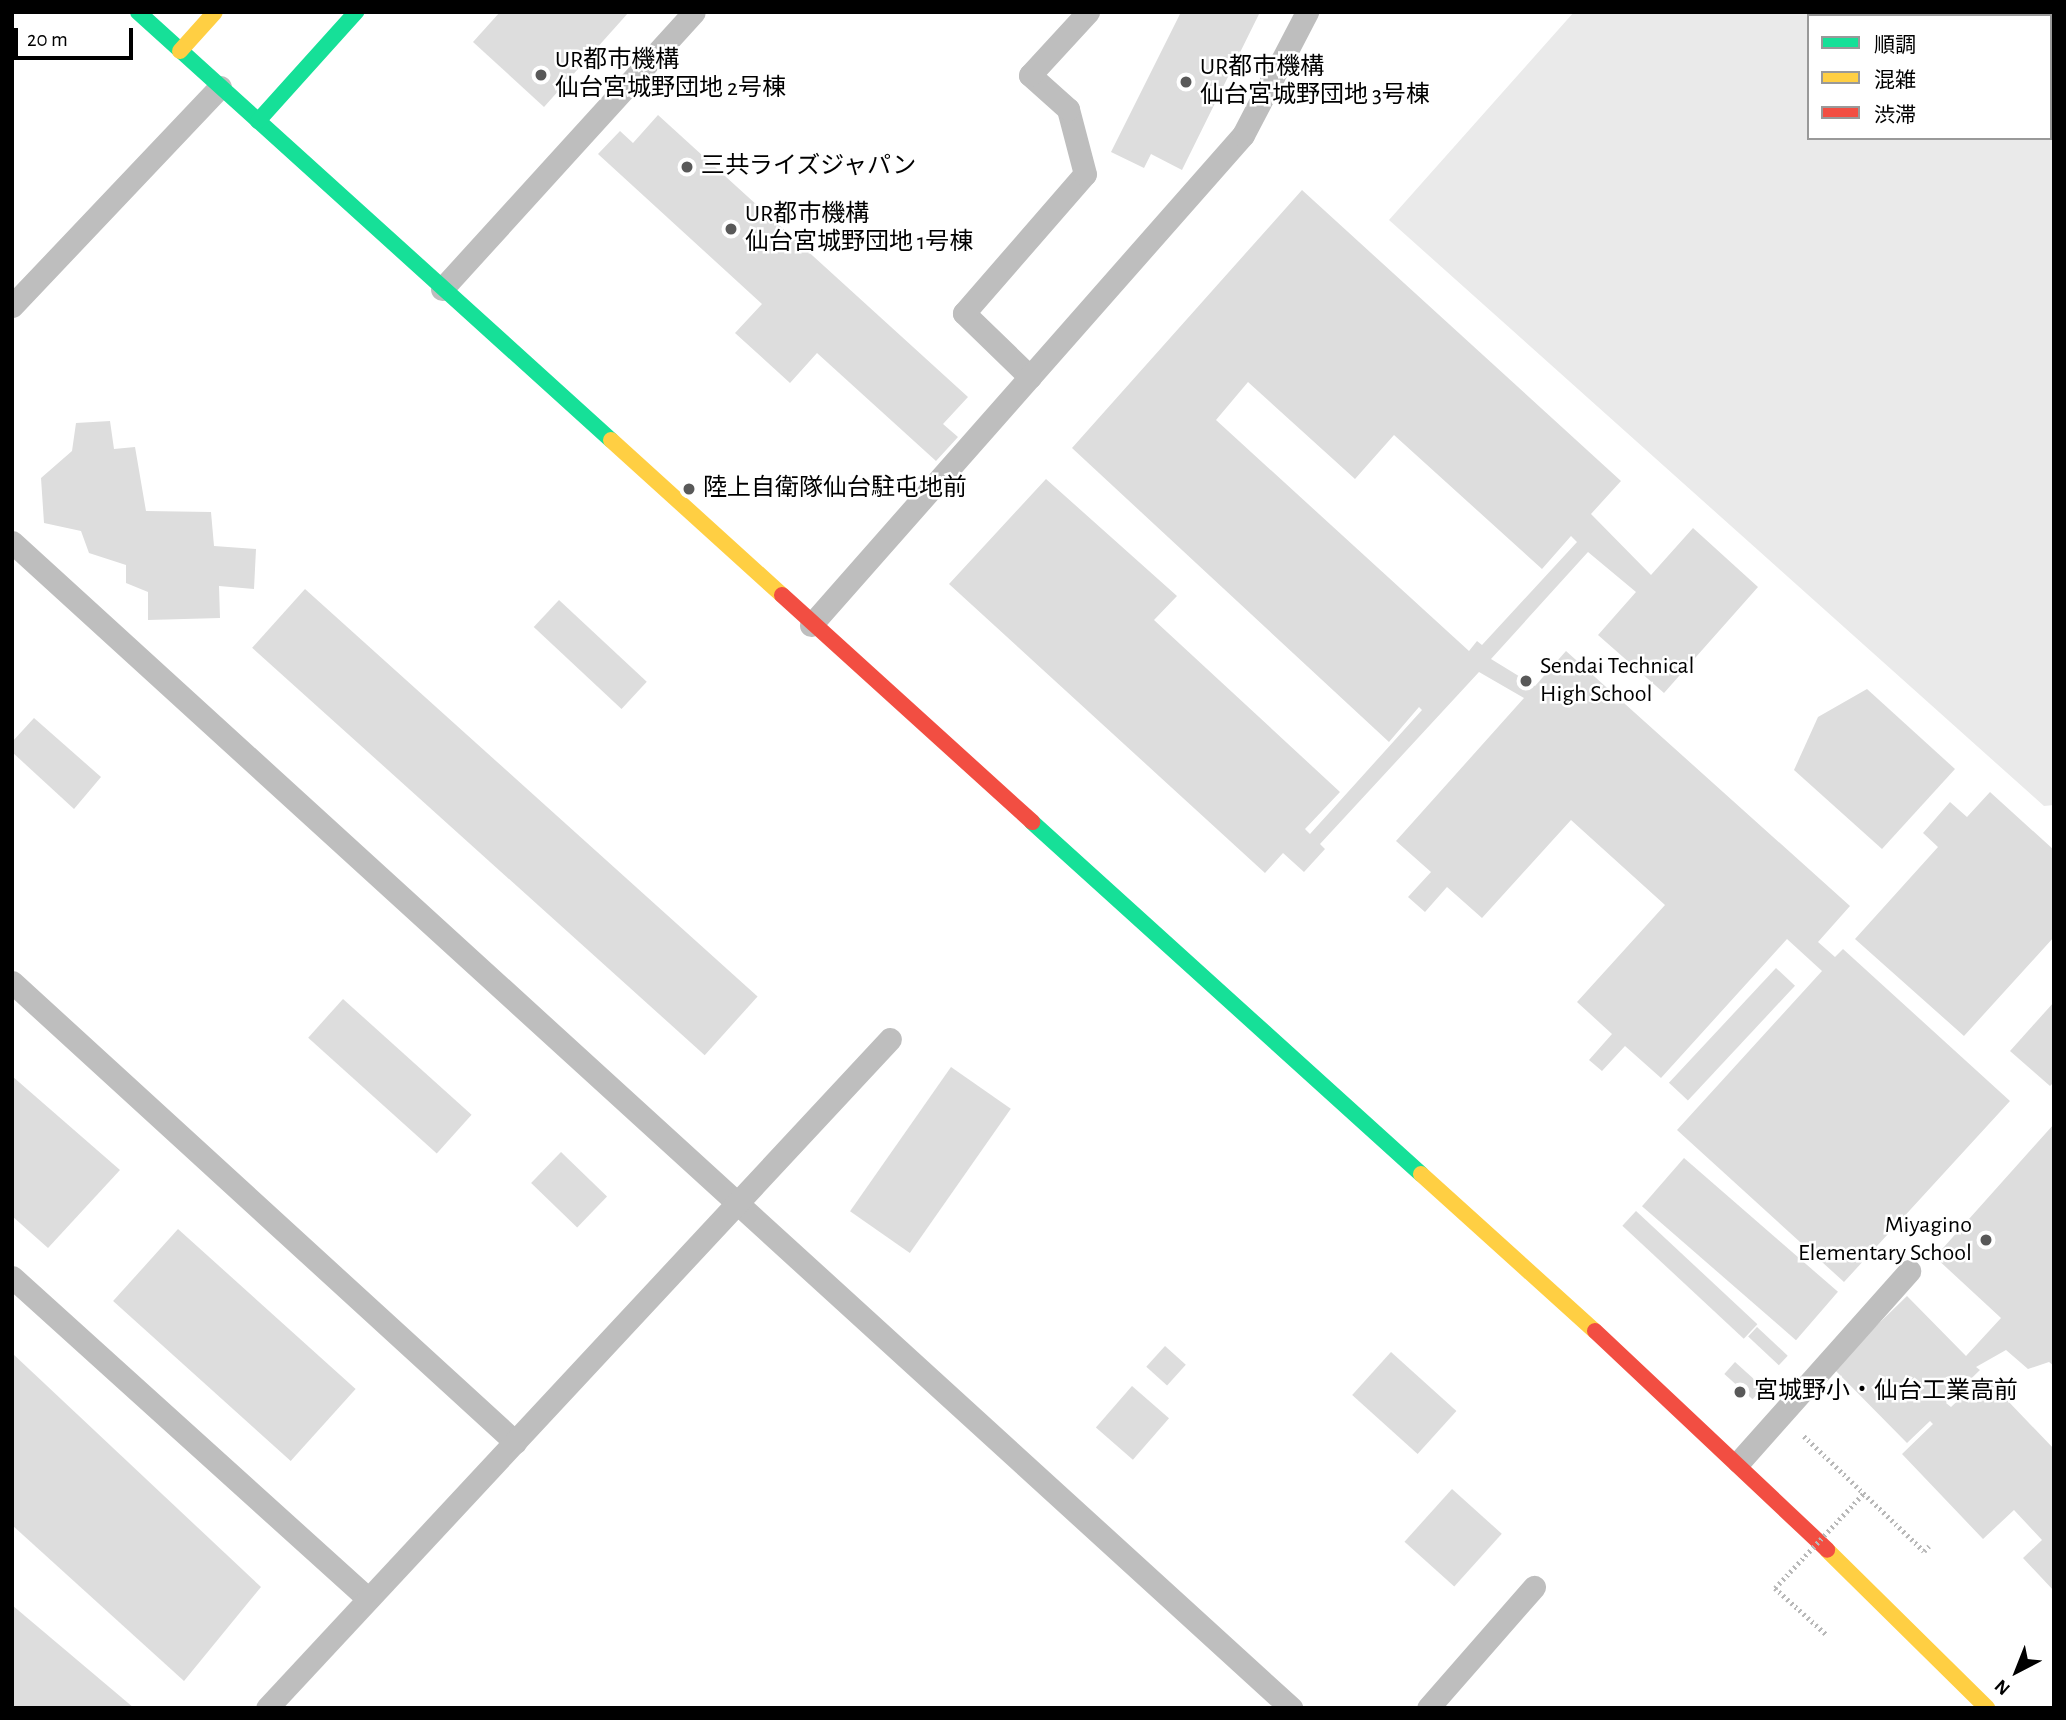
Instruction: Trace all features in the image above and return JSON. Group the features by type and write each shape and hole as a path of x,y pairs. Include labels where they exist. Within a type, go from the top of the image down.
{"street":[{"path":"138,12 811,625 1738,1462 1987,1708"},
{"path":"180,51 215,12"},
{"path":"258,121 356,12"}],"lane":[{"path":"442,289 694,12"},
{"path":"1030,377 964,313 1085,174 1069,109 1030,75 1088,12"},
{"path":"811,625 1243,135 1307,12"},
{"path":"12,306 220,87"},
{"path":"12,542 1291,1708"},
{"path":"12,982 515,1441"},
{"path":"267,1708 890,1039"},
{"path":"1738,1462 1909,1271"},
{"path":"12,1278 368,1600"},
{"path":"1428,1708 1534,1587"}],"path":[{"path":"1805,1437 1923,1551 1929,1546"},
{"path":"1827,1635 1775,1588 1864,1493"}],"shaded area":[{"path":"1574,12 2054,12 2054,805 2044,806 1389,220"}],"building":[{"name":"UR都市機構 仙台宮城野団地 2号棟","path":"500,12 629,12 544,107 473,42"},
{"name":"UR都市機構 仙台宮城野団地 3号棟","path":"1181,12 1260,12 1182,170 1151,154 1144,168 1111,152"},
{"name":"UR都市機構 仙台宮城野団地 1号棟","path":"658,115 968,397 943,424 958,437 936,461 817,353 790,383 735,333 762,304 598,154 620,131 633,143"},
{"path":"1302,190 1621,481 1591,514 1651,575 1693,528 1758,587 1664,693 1598,635 1636,592 1588,552 1491,659 1535,686 1566,651 1850,906 1818,942 1835,957 1843,949 2010,1101 1844,1282 1677,1130 1822,971 1787,939 1661,1078 1625,1046 1602,1071 1589,1060 1612,1034 1577,1002 1665,905 1571,820 1482,918 1447,887 1425,912 1408,897 1431,872 1396,841 1524,698 1479,672 1320,844 1325,849 1304,872 1283,853 1265,873 949,584 1046,479 1177,596 1154,620 1340,792 1305,829 1310,834 1422,710 1419,707 1389,742 1072,448","holes":["1248,382 1355,479 1394,435 1542,569 1571,536 1577,542 1482,645 1477,641 1469,651 1216,420"]},
{"path":"110,421 114,449 135,447 146,511 211,512 214,546 256,549 254,589 219,586 220,618 148,620 148,592 126,583 126,565 89,553 81,531 44,523 41,478 72,451 76,423"},
{"path":"305,589 758,997 705,1055 252,648"},
{"path":"559,600 647,682 622,709 534,627"},
{"path":"1867,689 1955,769 1882,849 1794,770 1818,717"},
{"path":"34,718 101,777 74,809 12,752 12,742"},
{"path":"1990,792 2054,850 2054,937 1964,1036 1855,939 1938,847 1923,833 1950,802 1967,817"},
{"path":"1776,968 1795,986 1688,1101 1669,1083"},
{"path":"343,999 472,1115 437,1153 308,1038"},
{"path":"2054,1002 2054,1082 2050,1086 2010,1051"},
{"path":"951,1067 1011,1109 910,1253 850,1211"},
{"path":"12,1076 120,1170 48,1248 12,1216"},
{"path":"2054,1124 2054,1366 2049,1362 2028,1369 2006,1350 1976,1367 1980,1370 1946,1403 1951,1407 1984,1376 2054,1449 2054,1591 2023,1558 2042,1540 2014,1510 1983,1539 1902,1454 1933,1424 1930,1421 1907,1443 1833,1368 1907,1296 1966,1356 2001,1318 1935,1257"},
{"path":"561,1152 607,1196 577,1227 531,1183"},
{"path":"1684,1158 1838,1292 1796,1340 1642,1206"},
{"path":"1636,1211 1757,1324 1744,1339 1622,1226"},
{"path":"178,1229 356,1389 291,1461 113,1301"},
{"path":"1757,1327 1788,1356 1779,1365 1748,1337"},
{"path":"1165,1346 1186,1365 1167,1386 1146,1367"},
{"path":"1391,1352 1456,1411 1418,1454 1352,1395"},
{"path":"12,1353 261,1587 184,1681 12,1525"},
{"path":"1735,1362 1763,1387 1753,1399 1724,1374"},
{"path":"1132,1386 1169,1418 1133,1460 1096,1428"},
{"path":"1452,1489 1502,1534 1454,1587 1404,1542"},
{"path":"12,1605 134,1708 12,1708"}],"traffic: fast":[{"path":"138,12 611,440"},
{"path":"258,121 356,12"},
{"path":"1032,822 1421,1174"}],"traffic: slow":[{"path":"180,51 215,12"},
{"path":"611,440 782,595"},
{"path":"1421,1174 1595,1331"},
{"path":"1827,1550 1987,1708"}],"traffic: jam":[{"path":"782,595 1032,822"},
{"path":"1595,1331 1827,1550"}],"place":[{"name":"UR都市機構 仙台宮城野団地 2号棟","path":"541,75"},
{"name":"UR都市機構 仙台宮城野団地 3号棟","path":"1186,82"},
{"name":"三共ライズジャパン","path":"687,167"},
{"name":"UR都市機構 仙台宮城野団地 1号棟","path":"731,229"},
{"name":"陸上自衛隊仙台駐屯地前","path":"689,489"},
{"name":"Sendai Technical High School","path":"1526,681"},
{"name":"Miyagino Elementary School","path":"1986,1240"},
{"name":"宮城野小・仙台工業高前","path":"1740,1392"}]}
